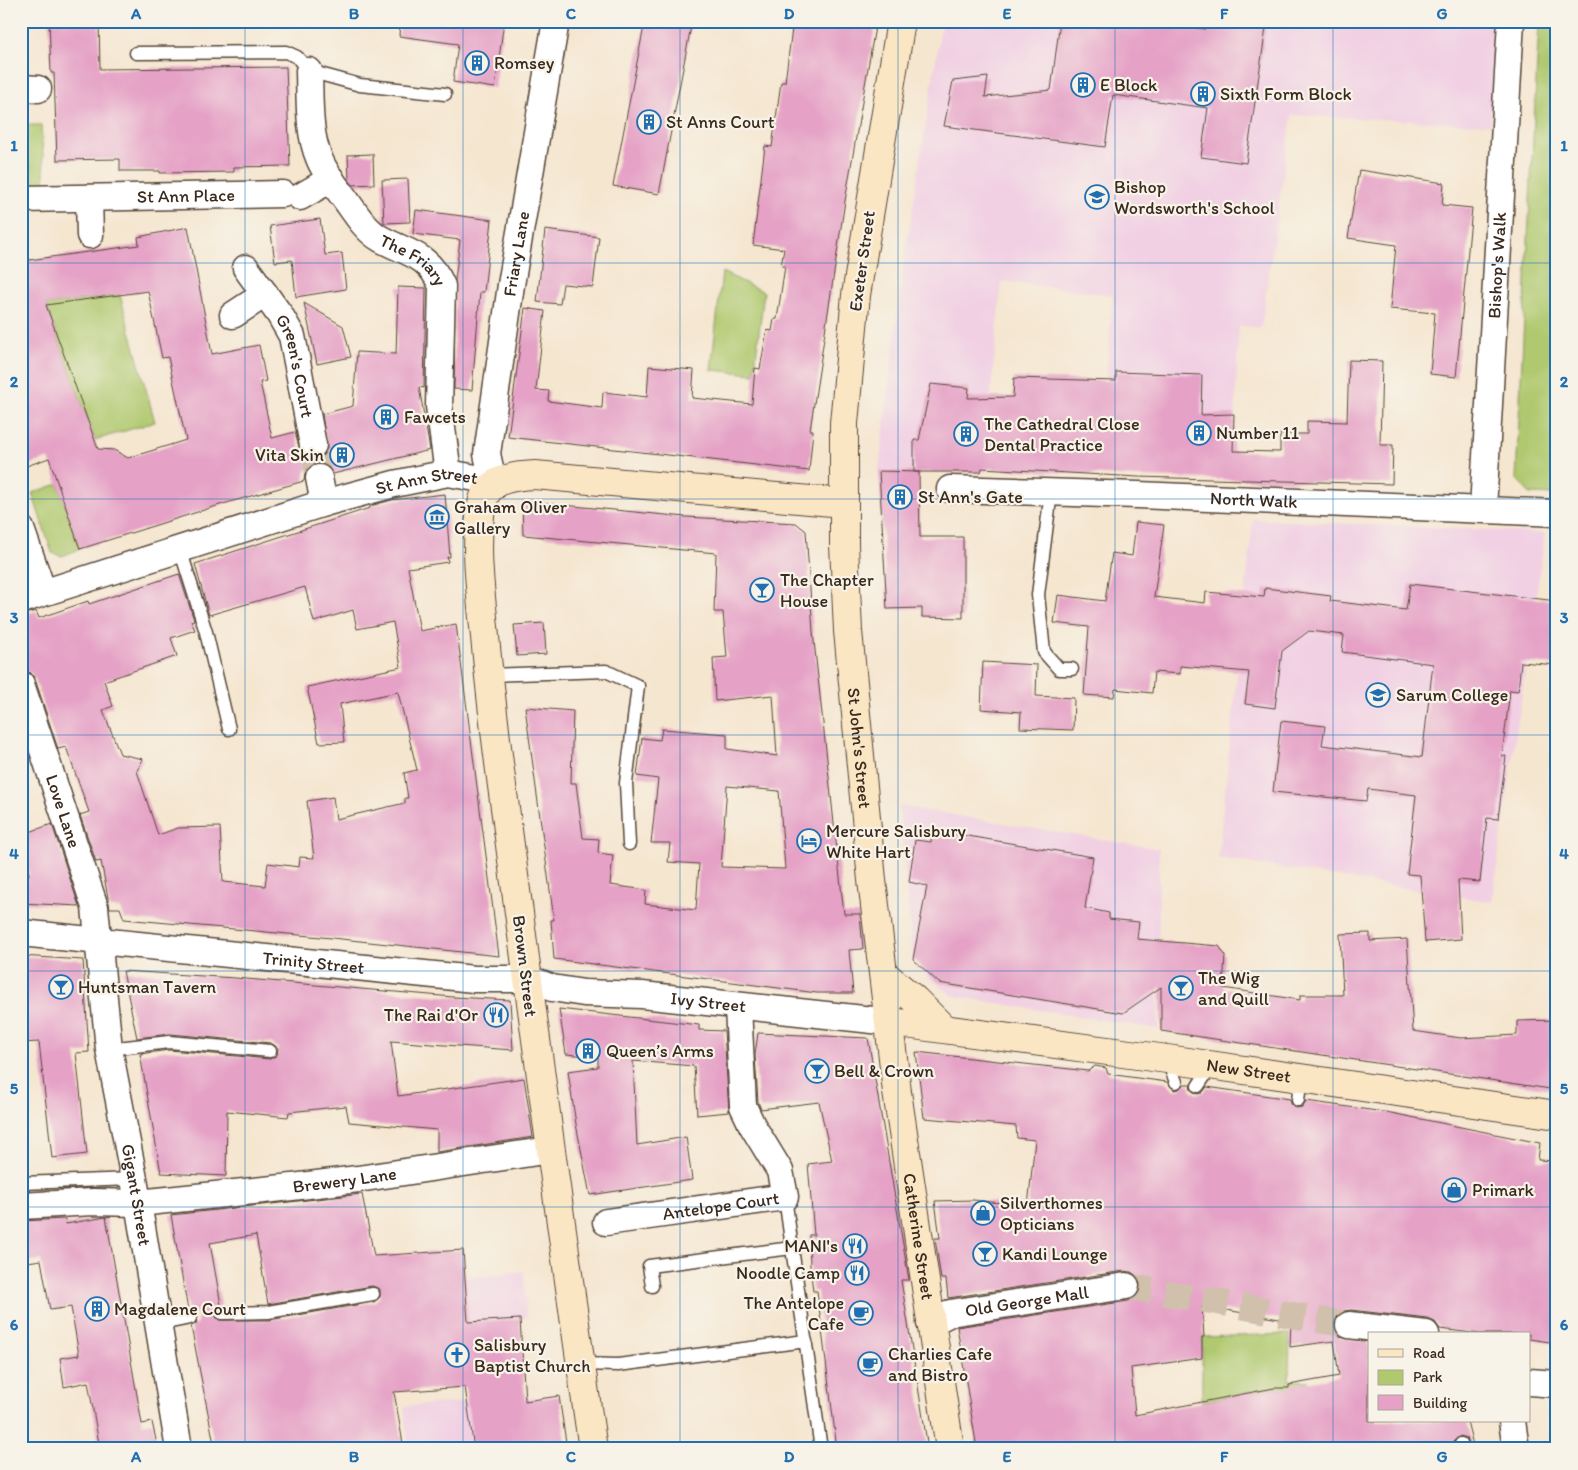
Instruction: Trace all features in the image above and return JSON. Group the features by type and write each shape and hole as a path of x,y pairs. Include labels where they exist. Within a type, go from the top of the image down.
{"street":[{"name":"Friary Lane","path":"494,486 487,454 511,285 556,21"},
{"name":"Exeter Street","path":"843,503 845,400 856,295 901,21"},
{"name":"Bishop's Walk","path":"1482,509 1511,21"},
{"name":"The Friary","path":"308,71 313,132 318,158 331,179 367,228 380,238 422,258 435,269 442,286 439,406 448,473"},
{"name":"St Ann Place","path":"21,199 291,196 331,179"},
{"path":"89,198 90,235"},
{"name":"Green's Court","path":"246,268 292,336 313,445"},
{"name":"Green's Court","path":"233,315 265,294"},
{"name":"St Ann Street","path":"32,596 180,549 322,490 394,484 448,473 476,478 494,486 508,476 535,475 843,503"},
{"name":"Brown Street","path":"494,486 482,502 479,550 489,674 550,1150 593,1449"},
{"name":"North Walk","path":"950,489 1557,513"},
{"name":"St John's Street","path":"843,503 848,631 856,718 872,880 891,1022"},
{"path":"21,529 32,596"},
{"name":"Love Lane","path":"21,684 96,908 100,940"},
{"name":"Trinity Street","path":"21,933 474,979 528,979"},
{"name":"Gigant Street","path":"100,940 100,965 109,1049 136,1191 179,1449"},
{"path":"885,975 915,1000 942,1028"},
{"name":"Ivy Street","path":"528,979 552,988 584,993 642,995 738,1007 891,1022"},
{"name":"Antelope Court","path":"606,1222 785,1197 780,1171 747,1115 738,1007"},
{"name":"New Street","path":"891,1022 942,1028 1171,1071 1299,1089 1557,1115"},
{"name":"Catherine Street","path":"891,1022 897,1092 950,1449"},
{"name":"Brewery Lane","path":"21,1206 93,1202 136,1191 358,1179 550,1150"},
{"name":"Old George Mall","path":"930,1323 950,1313 1126,1286"},
{"path":"1349,1325 1409,1332"},
{"path":"1530,1382 1557,1384"},
{"path":"1512,1422 1516,1449"}],"lane":[{"path":"136,53 286,52 297,57 308,71 360,85 445,94"},
{"path":"1051,492 1038,595 1041,635 1044,652 1059,669 1072,669"},
{"path":"180,549 206,632 229,729"},
{"path":"489,674 606,671 638,686 626,782 629,844"},
{"path":"109,1049 169,1042 270,1051"},
{"path":"21,1183 136,1191"},
{"path":"785,1197 821,1449"},
{"path":"652,1286 649,1266 792,1248"},
{"path":"222,1312 268,1312 373,1294"},
{"path":"158,1325 190,1318"},
{"path":"580,1364 618,1365 806,1341"}],"shaded area":[{"name":"Bishop Wordsworth's School","path":"942,21 1498,21 1491,125 1292,115 1261,328 1239,326 1232,480 1098,474 1113,295 1002,281 988,422 987,472 879,471 903,268"},
{"name":"Sarum College","path":"1253,519 1545,533 1492,902 1218,858"},
{"path":"899,806 1159,849 1158,1029 953,996 929,978 913,959"},
{"path":"463,1250 465,1278 524,1271 527,1318 382,1327 374,1257"},
{"path":"559,1396 567,1449 408,1449 404,1406"}],"green space":[{"path":"1539,21 1557,21 1557,495 1530,494 1516,478"},
{"path":"21,125 41,125 45,187 21,188"},
{"path":"722,272 764,292 754,374 711,370"},
{"path":"120,295 155,422 95,440 46,305"},
{"path":"58,484 80,549 62,556 52,553 32,493"},
{"path":"1290,1334 1289,1380 1309,1381 1310,1389 1269,1388 1202,1402 1202,1337"}],"building":[{"path":"49,21 99,21 100,69 286,67 290,166 234,167 234,172 160,173 160,171 120,171 120,159 57,160 54,73 51,73"},
{"name":"Romsey","path":"400,21 504,21 495,88 453,82 458,44 399,36"},
{"name":"St Anns Court","path":"645,21 692,21 659,194 613,186"},
{"path":"793,21 876,21 845,201 810,430 813,430 809,471 508,437 525,308 545,311 536,390 549,391 548,401 602,408 603,392 647,397 649,366 694,370 692,398 752,404 755,368 760,369 767,330 772,331 774,319 777,319 785,266 781,266 784,249 753,245 765,146 772,147 781,82 785,82"},
{"path":"1060,21 1151,21 1205,29 1206,21 1267,21 1246,163 1201,157 1208,108 1113,95 1105,147 944,126 953,81 988,77 985,97 1051,90"},
{"path":"373,154 374,184 353,185 349,180 348,155"},
{"path":"1359,170 1444,183 1442,205 1472,208 1456,377 1430,374 1435,313 1390,309 1396,245 1348,238"},
{"path":"408,179 410,222 384,223 382,180"},
{"path":"416,210 492,220 484,292 480,292 472,390 454,389 455,280 460,240 413,234"},
{"path":"320,219 325,255 342,253 346,289 296,297 292,260 275,262 270,226"},
{"path":"188,227 212,354 259,345 266,381 260,382 272,438 295,432 301,454 309,459 315,460 322,457 327,449 322,414 353,406 357,352 396,354 398,287 426,288 424,388 419,387 430,450 333,474 324,464 316,463 310,466 305,473 304,481 223,504 80,549 49,458 21,468 21,247 24,246 29,260 139,245 138,237","holes":["148,291 162,358 168,357 186,440 128,458 114,450 98,449 46,305"]},
{"path":"545,230 599,237 593,287 563,284 560,304 537,302"},
{"path":"304,303 343,326 351,357 317,364"},
{"path":"1349,360 1382,361 1380,445 1393,445 1392,484 1138,477 982,468 981,472 914,472 914,440 919,440 931,384 969,388 968,398 1013,397 1014,378 1116,381 1116,372 1202,375 1201,415 1234,414 1233,451 1280,452 1280,434 1307,434 1307,421 1347,422"},
{"path":"879,471 919,472 920,537 963,537 963,618 922,617 922,608 887,609"},
{"path":"445,494 450,557 447,557 448,562 408,568 420,631 456,624 499,956 332,938 124,919 120,908 110,908 101,861 96,862 80,815 89,812 66,747 58,749 35,679 31,673 21,669 21,615 36,611 39,618 88,601 89,604 179,574 194,620 191,621 195,630 171,638 177,656 104,681 113,706 103,710 120,754 143,759 137,771 158,835 178,828 220,827 223,882 265,886 268,863 299,867 300,857 314,858 307,801 333,797 336,819 405,803 405,798 408,798 404,773 417,770 398,692 340,704 344,742 319,743 307,687 401,667 393,622 357,629 353,610 314,622 305,587 209,615 195,564 370,508 370,506 392,500"},
{"path":"522,501 686,517 796,523 806,531 813,632 844,914 860,914 863,949 849,950 853,993 817,993 554,959 551,920 554,920 525,707 573,711 571,783 576,783 583,838 599,839 598,853 613,855 610,885 646,890 645,904 696,910 699,864 668,862 670,843 651,843 658,779 637,776 642,738 660,740 662,729 727,734 727,749 777,756 773,695 715,701 713,658 727,657 723,612 714,612 716,553 523,535","holes":["727,786 779,791 785,869 721,867"]},
{"path":"1136,522 1164,525 1154,597 1205,603 1206,592 1264,597 1265,588 1331,596 1330,601 1406,610 1410,584 1557,601 1557,665 1521,662 1518,691 1510,690 1502,756 1506,756 1498,819 1487,818 1480,882 1458,880 1461,939 1425,942 1420,875 1407,874 1416,795 1368,789 1366,801 1273,792 1281,721 1325,726 1322,745 1422,757 1433,664 1342,652 1344,635 1309,631 1282,651 1275,708 1245,704 1249,672 1180,666 1180,674 1154,672 1152,693 1115,689 1114,697 1084,695 1089,627 1054,623 1058,595 1105,601 1112,553 1132,556"},
{"path":"544,623 546,654 517,656 514,625"},
{"path":"983,662 1037,665 1036,696 1074,698 1073,730 1020,728 1021,712 981,709"},
{"path":"21,732 30,758 21,760"},
{"path":"52,824 79,906 21,903 21,874 29,875 21,835"},
{"path":"932,830 1093,857 1085,908 1109,913 1109,919 1139,922 1137,939 1219,946 1225,955 1223,988 1300,1000 1300,995 1343,995 1340,934 1370,933 1370,941 1407,939 1413,1031 1461,1038 1517,1035 1517,1021 1557,1020 1557,1090 1161,1031 1161,987 1123,1013 939,983 913,959 927,886 909,882 915,840 931,842"},
{"path":"21,956 83,960 89,1052 76,1053 87,1154 52,1158 39,1042 21,1043"},
{"path":"123,971 510,1000 513,1050 391,1041 398,1096 524,1078 533,1137 437,1152 437,1130 349,1122 346,1106 289,1112 288,1117 227,1111 226,1176 161,1173 140,1054 169,1050 270,1059 277,1055 278,1048 271,1043 170,1034 137,1038"},
{"path":"559,1009 699,1025 699,1030 724,1031 729,1112 697,1115 694,1066 633,1061 637,1145 686,1137 692,1180 590,1195 568,1071 598,1067 598,1057 566,1054"},
{"path":"758,1033 868,1038 909,1280 901,1280 928,1449 837,1449 817,1291 813,1291 809,1235 814,1235 808,1164 832,1161 819,1102 761,1109 758,1102 755,1055"},
{"path":"916,1052 1088,1071 1095,1066 1106,1068 1108,1074 1167,1082 1174,1090 1179,1089 1184,1084 1190,1084 1191,1090 1197,1094 1202,1093 1207,1087 1290,1099 1291,1104 1296,1108 1302,1107 1306,1101 1391,1113 1540,1143 1538,1160 1557,1161 1557,1343 1530,1339 1530,1332 1464,1332 1440,1329 1435,1322 1428,1319 1351,1310 1344,1311 1337,1316 1334,1324 1335,1330 1340,1337 1368,1342 1368,1422 1467,1422 1474,1449 1470,1449 1467,1438 1460,1436 1454,1441 1454,1449 977,1449 957,1327 1128,1301 1136,1297 1140,1291 1141,1284 1137,1276 1131,1272 1124,1271 948,1298 946,1279 941,1279 935,1238 940,1238 935,1201 973,1200 1028,1206 1035,1140 1017,1138 1016,1126 924,1118","holes":["1202,1306 1291,1321 1290,1347 1334,1341 1339,1376 1289,1385 1289,1388 1274,1388 1135,1415 1131,1368 1202,1358 1202,1337 1204,1337"]},
{"path":"362,1194 374,1256 463,1250 468,1322 520,1319 525,1401 559,1396 567,1449 474,1449 465,1387 394,1392 404,1449 215,1449 191,1326 196,1324 198,1317 196,1312 188,1310 171,1215","holes":["256,1235 268,1304 372,1286 380,1289 380,1297 374,1302 269,1320 219,1320 214,1313 215,1309 221,1305 210,1243"]},
{"name":"Magdalene Court","path":"106,1217 142,1424 152,1422 158,1449 100,1449 88,1382 64,1387 60,1358 79,1355 71,1307 50,1310 41,1260 21,1263 21,1221 65,1219 66,1224"}],"tunnel":[{"path":"313,445 319,478"},
{"path":"1126,1286 1349,1325"}],"place":[{"name":"Romsey","path":"477,63"},
{"name":"E Block","path":"1083,85"},
{"name":"Sixth Form Block","path":"1203,94"},
{"name":"St Anns Court","path":"649,122"},
{"name":"Bishop Wordsworth's School","path":"1097,197"},
{"name":"Fawcets","path":"386,417"},
{"name":"Number 11","path":"1199,433"},
{"name":"The Cathedral Close Dental Practice","path":"966,434"},
{"name":"Vita Skin","path":"342,455"},
{"name":"St Ann's Gate","path":"900,497"},
{"name":"Graham Oliver Gallery","path":"437,517"},
{"name":"The Chapter House","path":"762,590"},
{"name":"Sarum College","path":"1378,695"},
{"name":"Mercure Salisbury White Hart","path":"809,841"},
{"name":"Huntsman Tavern","path":"61,987"},
{"name":"The Wig and Quill","path":"1181,988"},
{"name":"The Rai d'Or","path":"496,1015"},
{"name":"Queen’s Arms","path":"588,1051"},
{"name":"Bell & Crown","path":"817,1071"},
{"name":"Primark","path":"1454,1190"},
{"name":"Silverthornes Opticians","path":"983,1213"},
{"name":"MANI's","path":"855,1246"},
{"name":"Kandi Lounge","path":"985,1254"},
{"name":"Noodle Camp","path":"857,1273"},
{"name":"Magdalene Court","path":"97,1309"},
{"name":"The Antelope Cafe","path":"861,1313"},
{"name":"Salisbury Baptist Church","path":"457,1355"},
{"name":"Charlies Cafe and Bistro","path":"870,1364"}]}
